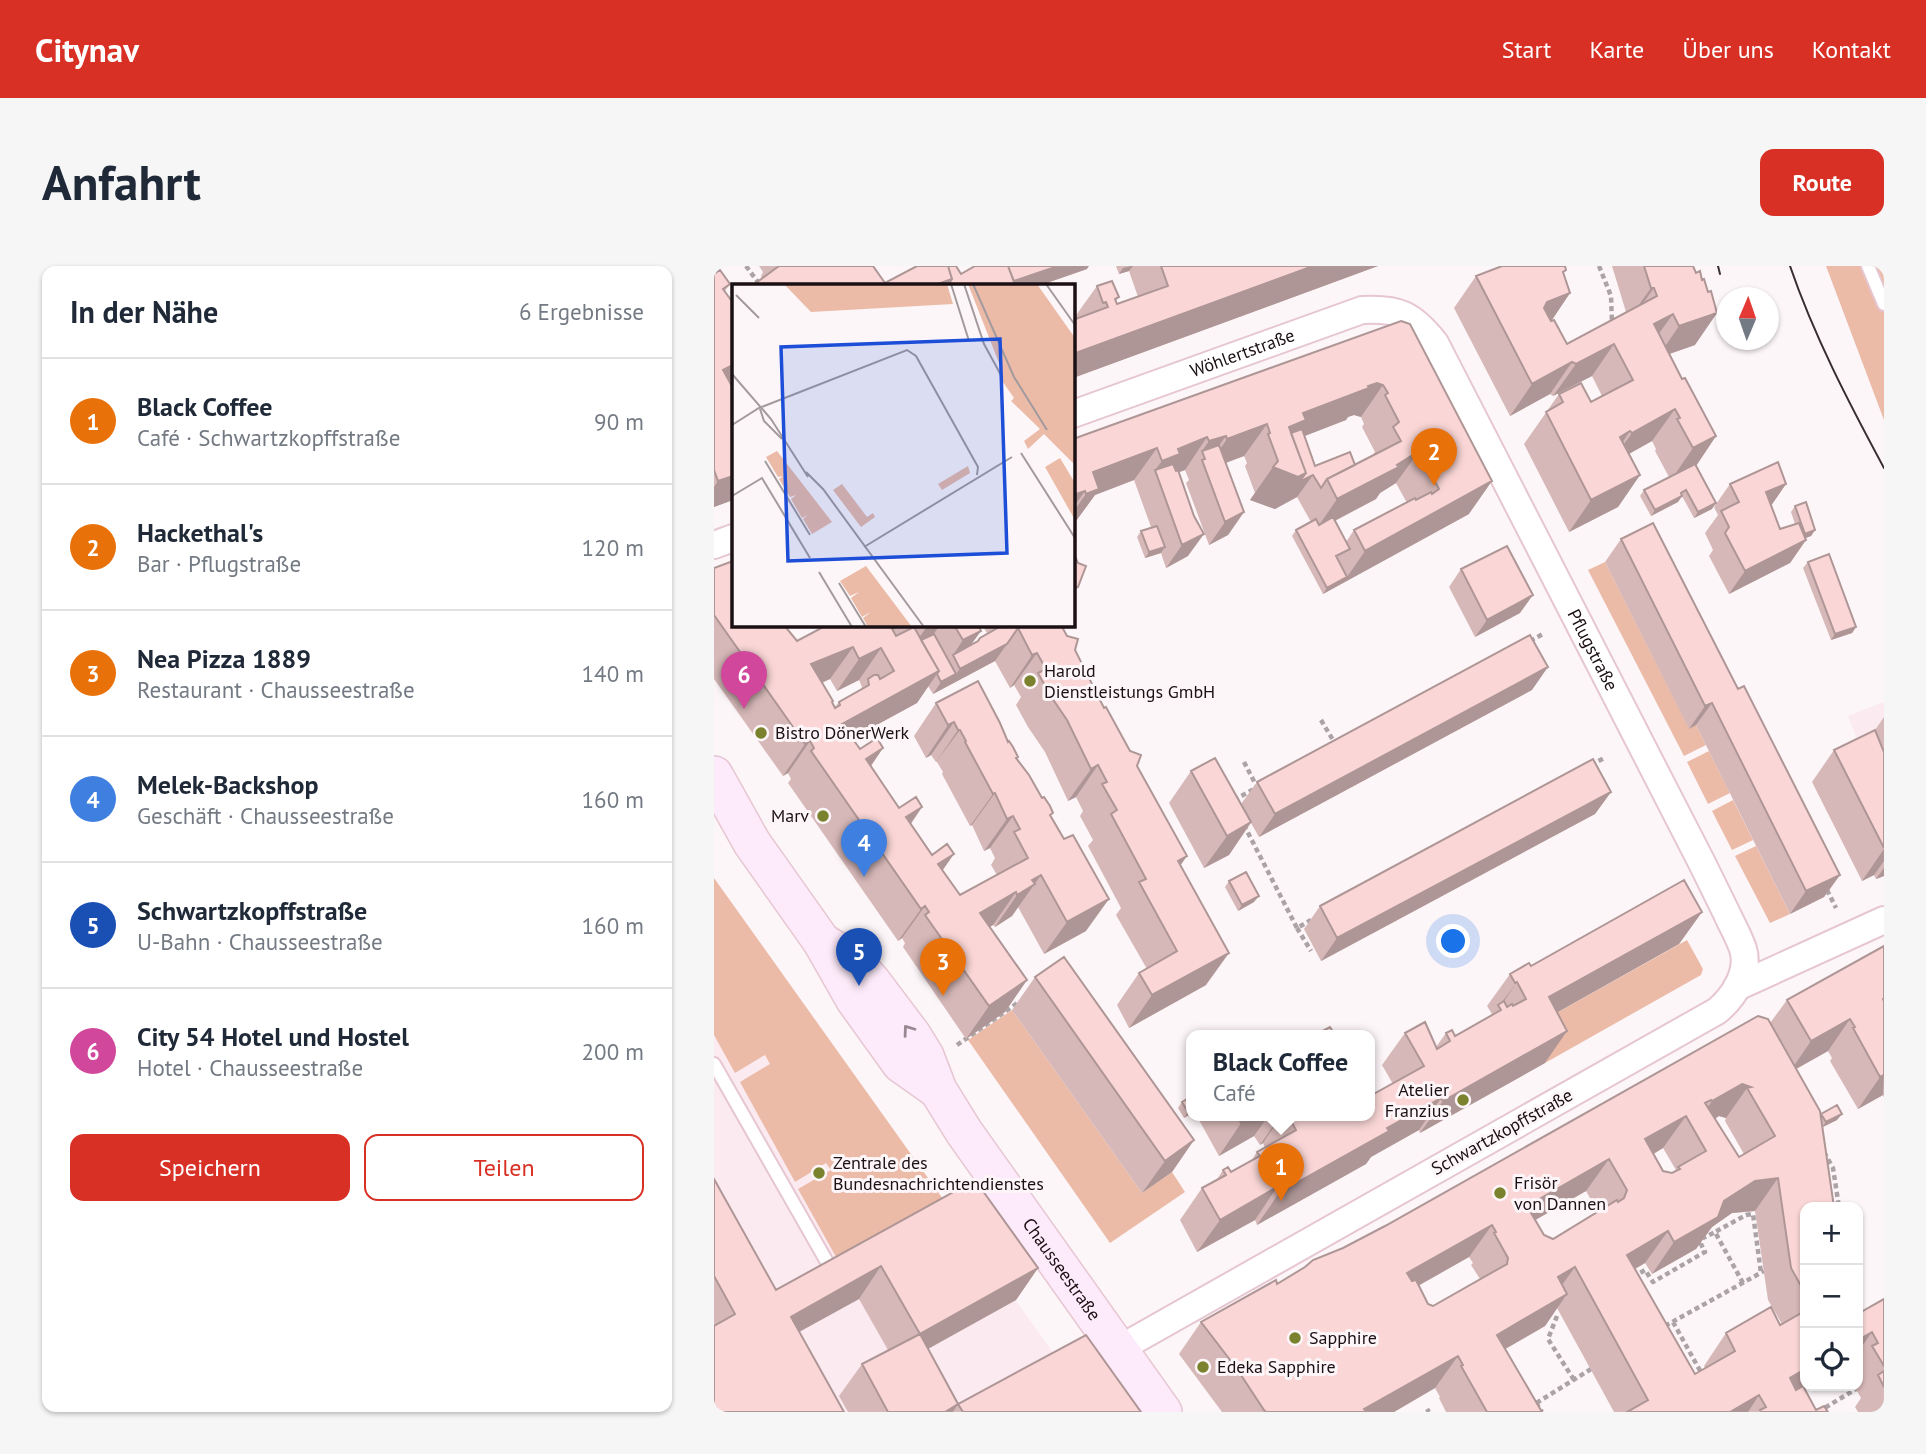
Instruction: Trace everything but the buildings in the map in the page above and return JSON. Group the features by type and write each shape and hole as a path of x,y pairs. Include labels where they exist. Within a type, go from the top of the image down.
{"main road":[{"name":"Chausseestraße","path":"714,775 752,843 822,942 855,1000 901,1064 938,1090 964,1132 1163,1412"}],"street":[{"name":"Wöhlertstraße","path":"1074,414 1362,310 1386,309 1414,321"},
{"name":"Pflugstraße","path":"1414,321 1435,343 1703,865 1743,948 1744,972 1737,987"},
{"path":"714,545 732,538"},
{"name":"Schwartzkopffstraße","path":"1119,1349 1717,1012 1737,987 1884,919"}],"lane":[{"path":"1868,266 1884,304"},
{"path":"714,1064 836,1278"}],"path":[{"path":"746,266 759,284"},
{"path":"1600,266 1611,296 1612,325"},
{"path":"1519,648 1543,635"},
{"path":"1321,720 1336,746"},
{"path":"1582,770 1606,757"},
{"path":"1232,802 1258,788 1244,762"},
{"path":"1244,825 1311,951"},
{"path":"1825,886 1836,908"},
{"path":"1297,928 1321,914"},
{"path":"957,1045 1024,998"},
{"path":"1821,1147 1833,1168 1838,1202"},
{"path":"1622,1283 1645,1270 1653,1282 1705,1252 1701,1244 1703,1238 1746,1215 1753,1214 1763,1272 1662,1328"},
{"path":"1715,1232 1743,1283"},
{"path":"1557,1316 1548,1339 1574,1380"},
{"path":"1673,1322 1706,1381"},
{"path":"1522,1412 1591,1369"},
{"path":"1818,1412 1853,1391"},
{"path":"1523,1397 1529,1408"},
{"path":"1536,1403 1542,1412"}],"shaded area":[{"path":"1826,266 1884,266 1884,420"},
{"path":"1605,562 1689,728 1696,725 1706,745 1684,756 1588,570"},
{"path":"1884,702 1884,806 1848,716"},
{"path":"1709,751 1730,793 1708,804 1687,762"},
{"path":"1733,800 1753,840 1732,850 1712,811"},
{"path":"1756,846 1790,914 1770,923 1735,856"},
{"name":"Zentrale des Bundesnachrichtendienstes","path":"714,878 982,1254 1096,1412 714,1412"},
{"path":"714,878 953,1213 845,1273 798,1189 831,1170 826,1163 795,1182 740,1082 770,1064 765,1055 735,1073 714,1035"},
{"path":"1687,940 1703,969 1701,975 1545,1063 1526,1030"},
{"path":"1012,1010 1142,1193 1172,1172 1185,1192 1110,1243 968,1040"}],"tram line":[{"path":"1718,266 1720,274"},
{"path":"1790,266 1821,344 1884,468"}],"place":[{"name":"Hackethal's","path":"1434,486"},
{"name":"Harold Dienstleistungs GmbH","path":"1030,681"},
{"name":"City 54 Hotel und Hostel","path":"744,709"},
{"name":"Bistro DönerWerk","path":"761,733"},
{"name":"Marv","path":"823,816"},
{"name":"Melek-Backshop","path":"864,877"},
{"name":"Schwartzkopffstraße","path":"859,986"},
{"name":"Nea Pizza 1889","path":"943,996"},
{"name":"Atelier Franzius","path":"1463,1100"},
{"name":"Zentrale des Bundesnachrichtendienstes","path":"819,1173"},
{"name":"Frisör von Dannen","path":"1500,1193"},
{"name":"Black Coffee","path":"1281,1201"},
{"name":"Sapphire","path":"1295,1338"},
{"name":"Edeka Sapphire","path":"1203,1367"}]}
